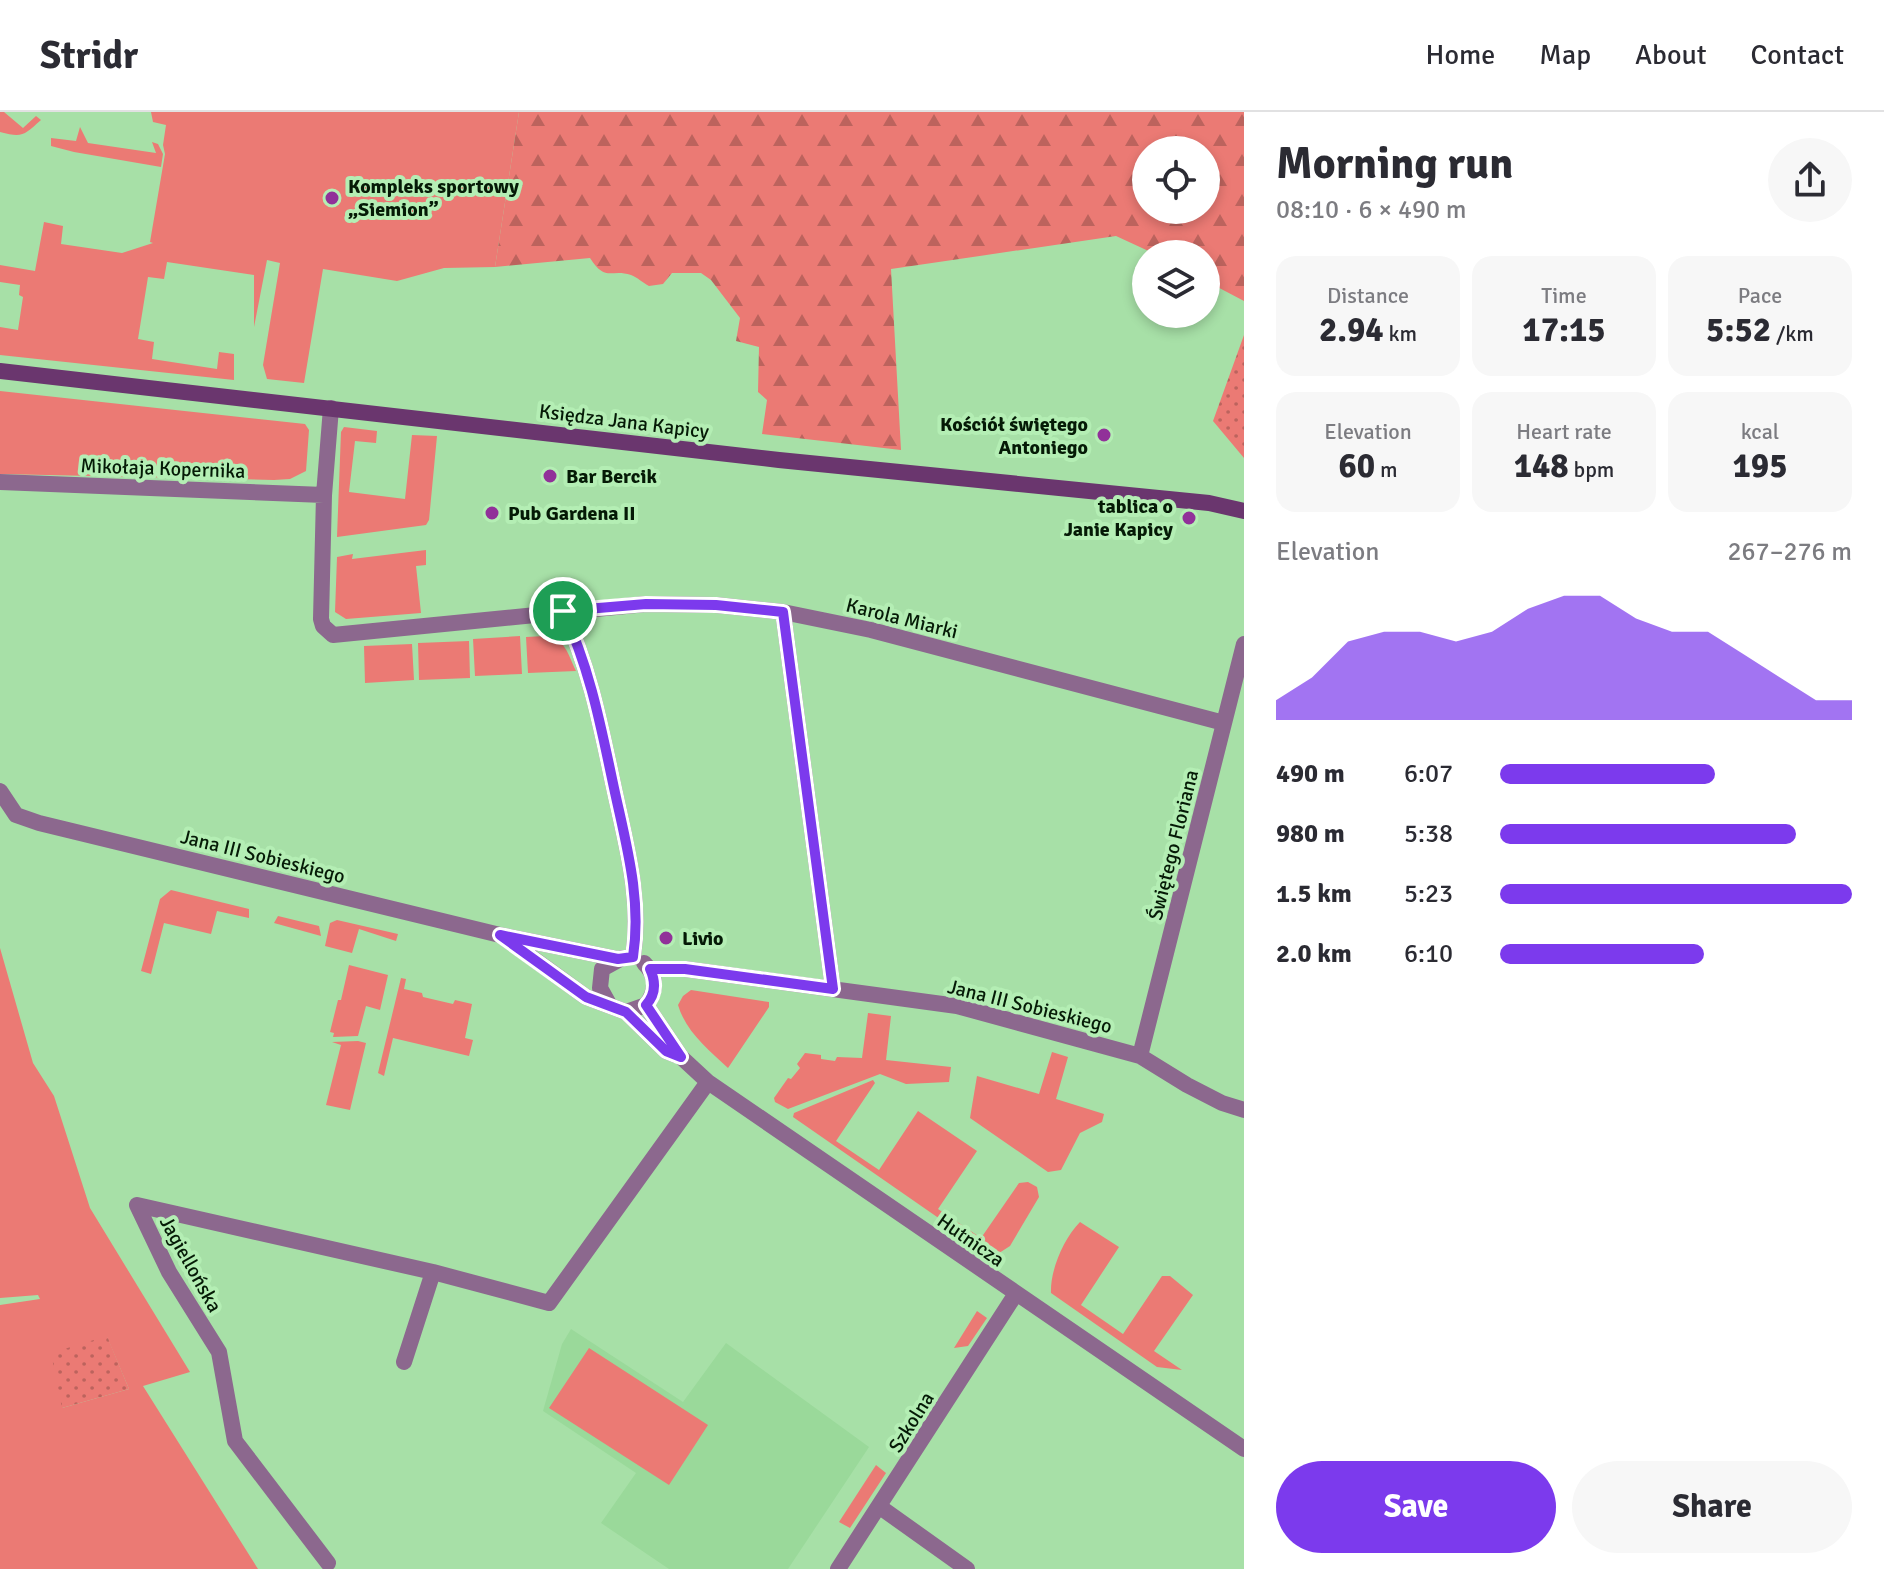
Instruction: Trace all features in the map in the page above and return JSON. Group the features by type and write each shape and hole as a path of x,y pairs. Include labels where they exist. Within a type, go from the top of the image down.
{"street":[{"name":"Księdza Jana Kapicy","path":"0,371 779,460 1209,503 1244,511"},
{"path":"331,408 324,495 323,626 333,635 563,611 592,683 633,875 638,928 626,958"},
{"name":"Mikołaja Kopernika","path":"0,482 324,495"},
{"name":"Karola Miarki","path":"563,611 646,604 716,605 783,612 871,630 1224,723"},
{"path":"783,612 833,989"},
{"name":"Świętego Floriana","path":"1140,1056 1244,644"},
{"name":"Jana III Sobieskiego","path":"0,791 16,815 39,823 500,935 626,958"},
{"name":"Jana III Sobieskiego","path":"500,935 586,997 610,1006"},
{"path":"626,958 642,961 650,969 654,990 646,1005 626,1012 610,1006 603,998 602,969 626,958"},
{"name":"Jana III Sobieskiego","path":"650,969 685,969 957,1006 1140,1056 1187,1085 1222,1103 1244,1110"},
{"name":"Hutnicza","path":"646,1005 681,1057 708,1082 1244,1449"},
{"name":"Hutnicza","path":"626,1012 666,1051 681,1057"},
{"name":"Jagiellońska","path":"328,1563 235,1441 219,1352 169,1272 137,1205 433,1272 549,1303 708,1082"},
{"path":"404,1362 433,1272"},
{"name":"Szkolna","path":"838,1569 1015,1295"},
{"path":"880,1507 967,1569"}],"shaded area":[{"path":"571,1329 683,1402 726,1343 869,1447 788,1569 669,1569 601,1523 636,1473 543,1411 562,1344"}],"green space":[{"path":"0,112 23,128 36,116 41,120 23,134 8,134 0,132"},
{"name":"Kompleks sportowy „Siemion”","path":"151,112 519,112 495,267 444,268 397,281 323,269 304,383 267,379 263,365 280,263 267,260 254,327 254,275 167,262 164,279 148,277 138,339 154,342 152,359 217,369 219,352 234,354 234,380 0,355 0,327 18,330 23,297 19,295 20,285 0,282 0,265 35,271 44,222 63,226 61,244 122,253 153,243 150,242 165,154 166,125 153,122"},
{"path":"519,112 1244,112 1244,301 1220,288 1220,240 1132,240 1132,243 1116,236 891,269 901,450 762,434 767,400 758,392 759,347 736,341 740,318 711,280 701,273 672,273 663,284 649,286 631,275 605,273 590,258 495,267"},
{"path":"80,127 88,143 156,153 152,142 158,144 163,154 161,167 51,146 51,138 76,141"},
{"path":"1244,335 1244,458 1213,421"},
{"path":"0,391 305,424 309,430 306,471 290,479 274,480 0,474"},
{"path":"344,427 377,431 376,443 355,441 349,492 405,499 412,435 437,436 426,525 337,537 341,432"},
{"path":"426,550 426,565 416,566 421,613 346,619 335,612 337,557 353,554 352,559"},
{"path":"520,636 522,674 475,676 473,639"},
{"path":"545,636 561,643 576,671 528,673 526,637"},
{"path":"469,641 470,678 419,680 418,643"},
{"path":"412,644 414,680 365,683 364,646"},
{"path":"171,890 249,909 249,918 217,911 211,934 164,923 151,974 141,971 160,899"},
{"path":"278,916 319,926 321,936 274,923"},
{"path":"337,920 398,934 396,941 359,929 352,953 325,946 330,923"},
{"path":"0,948 33,1063 54,1096 90,1208 190,1372 143,1386 258,1569 0,1569 0,1305 40,1299 38,1295 0,1298","holes":["107,1337 129,1389 62,1408"]},
{"path":"349,965 388,975 380,1010 366,1006 358,1036 333,1037 334,1033 330,1032"},
{"path":"401,978 406,979 404,989 422,993 423,997 453,1004 455,1000 472,1004 465,1038 473,1040 469,1056 393,1038 384,1076 378,1073"},
{"path":"691,990 769,1002 769,1007 728,1068 686,1024 678,1005"},
{"path":"868,1013 891,1016 886,1060 951,1067 949,1082 906,1084 880,1074 788,1109 775,1102 774,1098 788,1078 791,1079 800,1068 797,1064 805,1053 835,1061 837,1057 862,1058"},
{"path":"332,1042 366,1043 350,1110 326,1105 341,1045"},
{"path":"1052,1052 1068,1057 1056,1099 1104,1114 1102,1122 1080,1133 1061,1170 1048,1172 970,1118 977,1076 1039,1094"},
{"path":"873,1080 875,1083 836,1141 879,1170 918,1111 977,1151 938,1209 981,1238 1019,1183 1028,1182 1037,1187 1039,1197 1010,1246 996,1255 989,1253 793,1117 794,1113"},
{"path":"1080,1222 1119,1247 1081,1305 1123,1334 1162,1276 1170,1276 1193,1295 1154,1351 1182,1370 1157,1367 1051,1293 1059,1255"},
{"path":"977,1311 987,1318 968,1346 954,1348"},
{"path":"107,1336 129,1389 62,1408 51,1353"},
{"path":"589,1348 708,1425 669,1485 549,1408"},
{"path":"876,1465 886,1473 850,1528 839,1522"}],"place":[{"name":"Kompleks sportowy „Siemion”","path":"332,198"},
{"name":"Kościół świętego Antoniego","path":"1104,435"},
{"name":"Bar Bercik","path":"550,476"},
{"name":"Pub Gardena II","path":"492,513"},
{"name":"tablica o Janie Kapicy","path":"1189,518"},
{"name":"Livio","path":"666,938"}],"route":[{"path":"646,604 716,605 783,612 833,989 685,969 650,969 654,990 646,1005 681,1057 666,1051 626,1012 586,997 500,935 618,959 633,957 638,928 633,875 592,683 563,611 646,604"}]}
